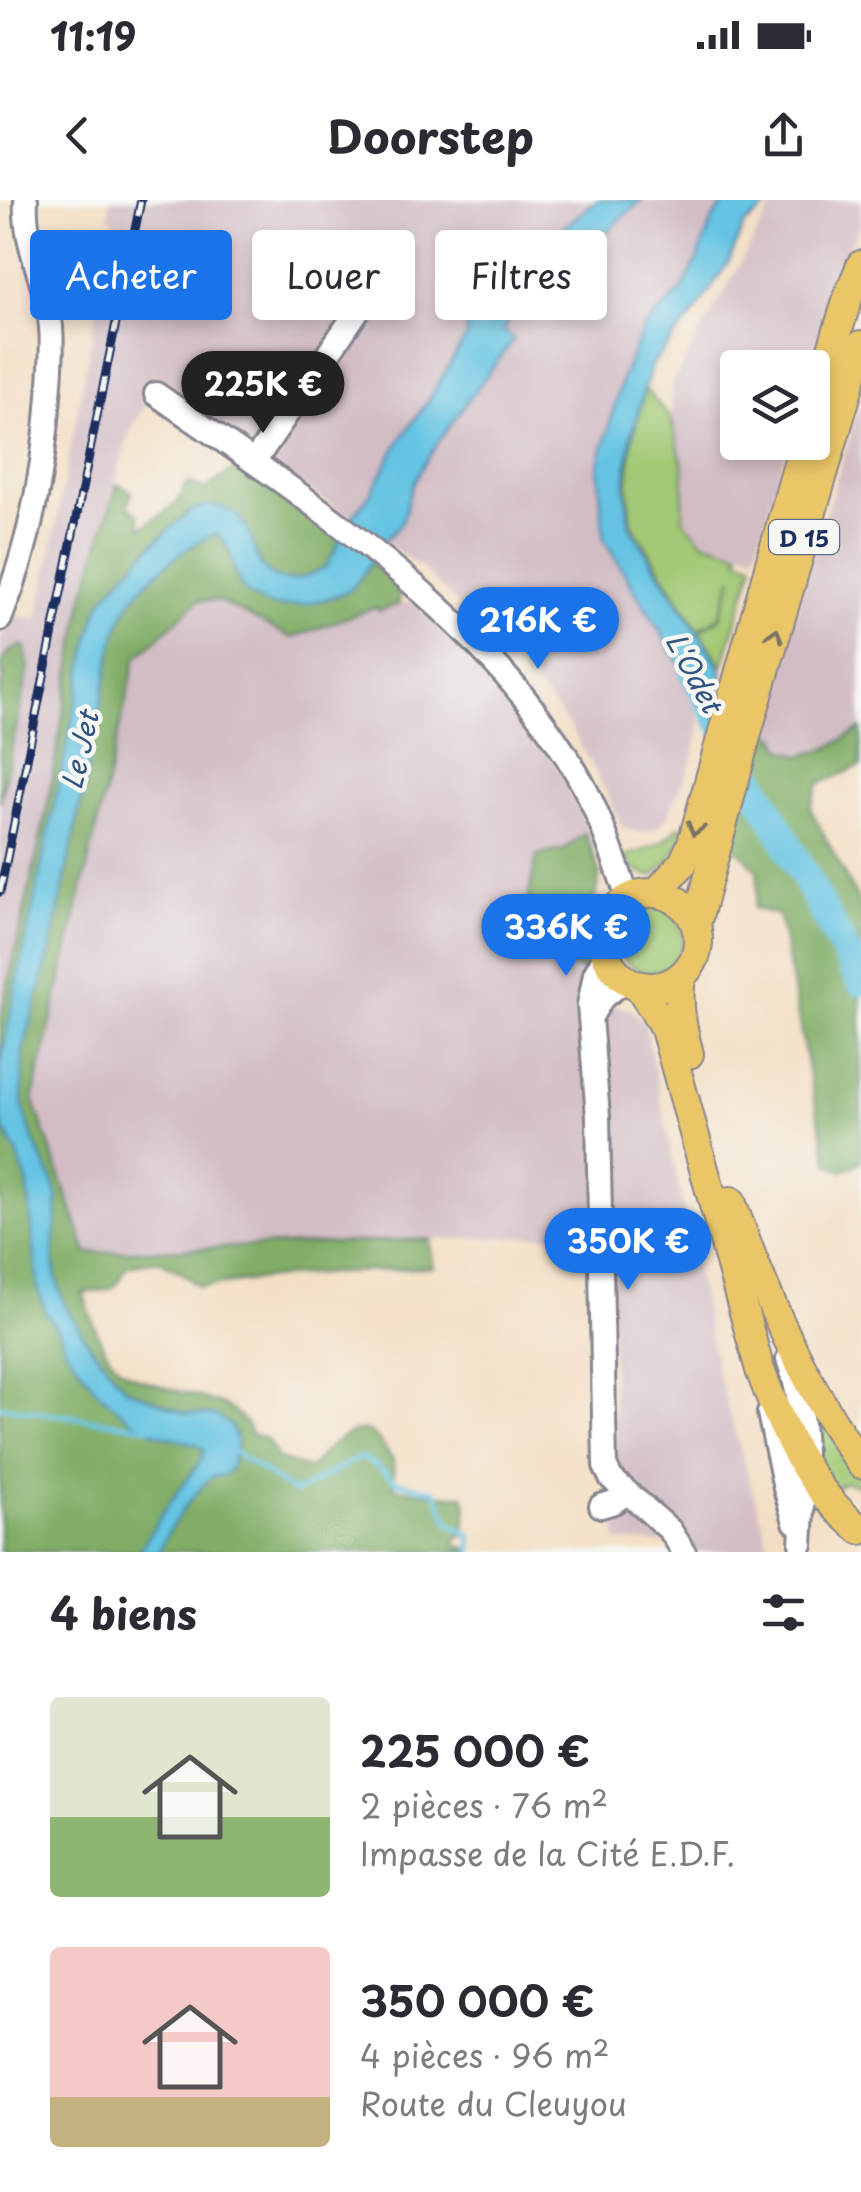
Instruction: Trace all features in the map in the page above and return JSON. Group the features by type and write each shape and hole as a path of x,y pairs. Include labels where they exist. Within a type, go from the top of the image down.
{"main road":[{"path":"830,355 861,265"},
{"name":"D 15","path":"696,926 748,728 861,345"},
{"name":"D 15","path":"656,893 688,854 799,460"},
{"path":"632,984 661,987 681,977 694,961 696,926 676,900 641,893 618,905 606,923 606,955 616,974 651,1003 665,1029 772,1401 805,1468 836,1508 861,1530"},
{"path":"681,977 680,1018 724,1180 773,1309 828,1416 861,1464"}],"street":[{"path":"0,619 38,489 51,370 51,328 28,234 26,200"},
{"path":"254,462 352,320"},
{"path":"156,394 379,556 434,602 503,673 538,714 588,793 628,898"},
{"path":"606,955 595,974 590,1005 598,1117 605,1466 610,1478 670,1530 684,1552"},
{"path":"592,1015 602,998 632,984"},
{"path":"773,1309 796,1382 805,1468 802,1548"},
{"path":"760,1370 784,1488 802,1548"},
{"path":"601,1506 626,1493"}],"shaded area":[{"path":"111,200 728,200 713,218 681,291 643,329 622,379 598,467 604,540 683,669 698,705 700,728 691,764 666,818 656,829 639,833 621,826 571,728 534,682 422,568 156,384 129,434 85,585 43,840 0,1052 0,639 10,614 38,620 95,320 232,320 232,230 112,230 114,220 108,217"},
{"path":"776,200 861,200 861,225 838,269 815,350 720,350 720,460 783,460 755,554 703,539 685,518 685,471 672,416 672,384"},
{"path":"861,400 861,729 828,748 801,756 783,749 777,737 759,731"},
{"path":"412,600 534,731 568,785 592,841 601,873 583,989 609,1006 632,1010 645,1025 718,1375 771,1552 693,1552 690,1545 617,1541 609,1233 87,1253 33,1099 137,659 199,603 216,601 292,638 376,607 380,611"}],"green space":[{"path":"645,389 671,418 684,471 683,519 703,541 740,552 738,559 754,563 723,666 699,632 720,618 733,577 719,617 698,630 632,524 628,484 632,440"},
{"path":"238,466 302,507 362,554 399,588 399,604 379,611 375,607 292,638 217,600 198,601 136,658 33,1099 87,1253 430,1239 433,1267 286,1276 199,1287 157,1260 125,1267 119,1282 110,1289 83,1293 100,1340 116,1364 130,1375 228,1408 242,1419 251,1434 267,1439 278,1459 309,1469 346,1435 364,1431 372,1434 393,1460 394,1488 464,1495 464,1532 457,1537 456,1545 474,1552 0,1552 0,1021 47,808 84,596 117,484 132,492 128,506 138,514 142,528 179,501 185,485 193,483 204,490"},
{"path":"24,645 29,668 0,802 0,690 4,677 0,666 10,651"},
{"path":"861,729 861,766 819,784 810,808 861,906 861,1161 843,1171 829,1164 779,915 754,908 757,870 732,844 756,759 768,733 777,737 783,749 801,756 828,748"},
{"path":"679,826 685,829 676,849 653,876 630,865 625,857 661,842"},
{"path":"585,833 600,874 583,971 519,943 537,855 563,850"},
{"path":"650,906 673,916 683,939 673,962 650,972 627,962 617,939 627,916"},
{"path":"807,1384 861,1474 861,1486 845,1482 834,1488 809,1461"}],"water":[{"path":"597,200 642,200 607,233 560,230"},
{"path":"728,200 776,200 744,225 729,261 696,311 651,366 631,437 625,485 630,527 723,672 707,725 683,669 604,539 598,467 622,378 643,329 681,291 713,218"},
{"name":"Le Jet","path":"509,320 503,330 514,339 438,442 413,484 400,525 381,544 351,588 311,602 269,605 243,588 217,534 185,551 150,579 130,602 114,641 50,951 23,1051 22,1104 58,1200 53,1254 56,1278 64,1304 89,1344 125,1388 185,1413 217,1416 230,1425 237,1441 230,1470 212,1476 196,1494 175,1521 159,1552 139,1552 201,1460 204,1449 158,1434 131,1420 98,1392 65,1348 38,1289 28,1186 1,1117 4,1044 90,636 110,591 177,523 203,506 217,506 235,514 247,529 261,565 275,577 295,579 326,567 352,518 466,337 466,321"}],"waterway":[{"name":"L'Odet","path":"694,671 861,981"},
{"path":"0,1406 150,1428"},
{"path":"231,1450 295,1493 360,1457 397,1482 435,1491 450,1524 471,1536 471,1552"}],"railway":[{"path":"0,892 141,200"}]}
